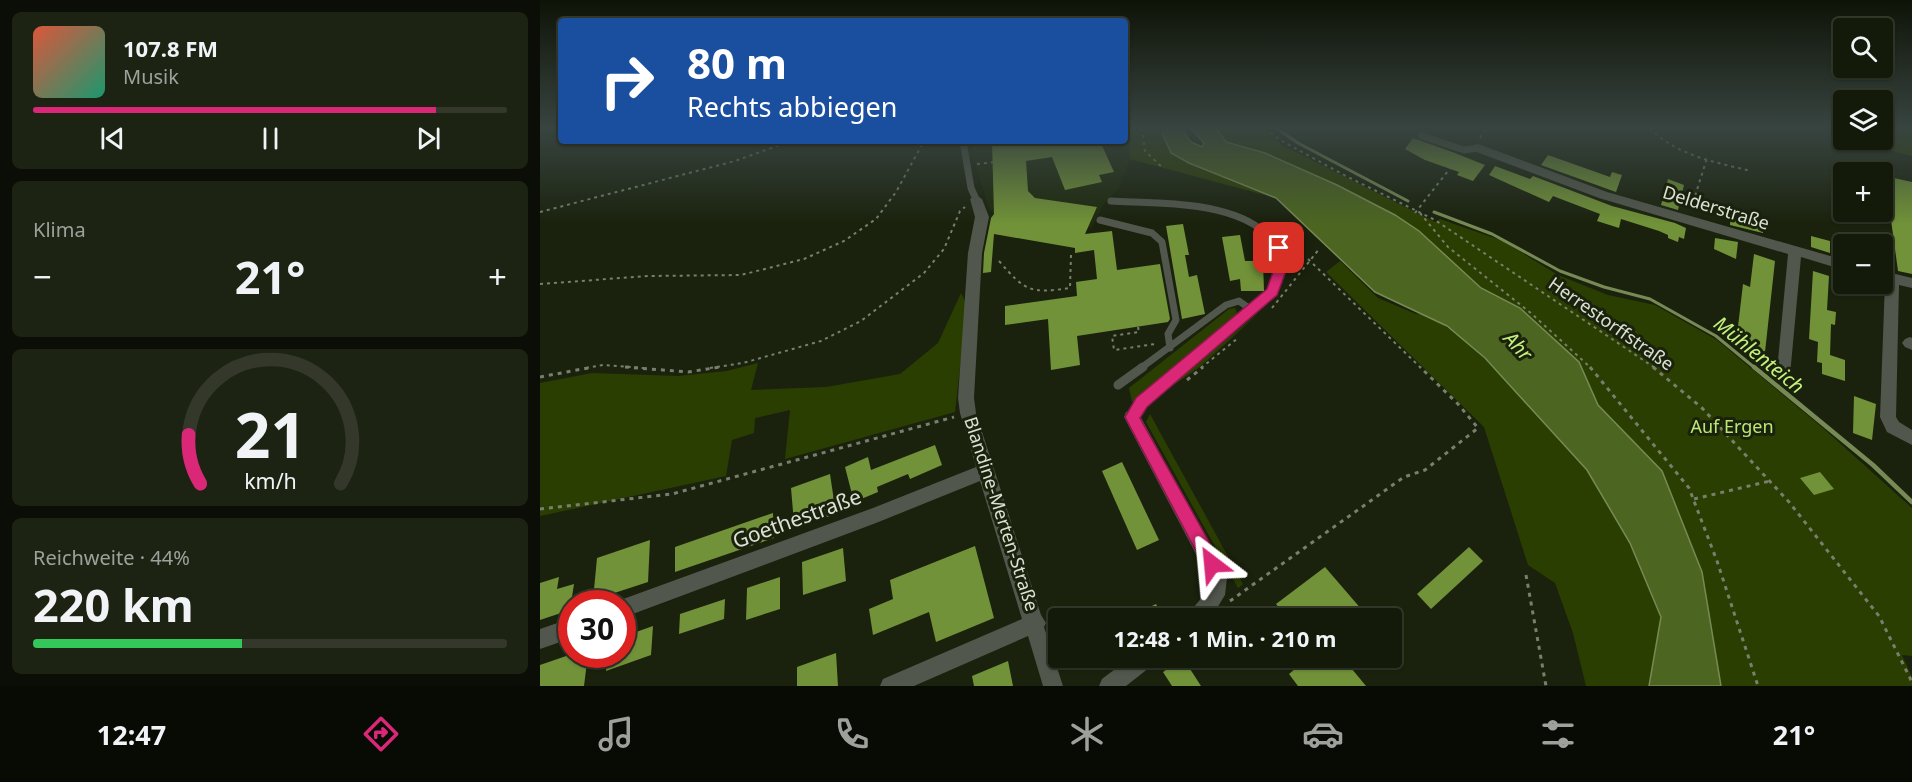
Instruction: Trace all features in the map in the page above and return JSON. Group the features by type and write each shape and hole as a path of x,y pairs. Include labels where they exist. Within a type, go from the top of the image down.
{"street":[{"name":"Delderstraße","path":"1510,160 1603,195 1833,262"},
{"name":"Blandine-Merten-Straße","path":"976,199 982,217 975,253 971,302 966,398 968,413 1036,623 1053,686"},
{"path":"1785,371 1795,252"},
{"path":"1893,278 1912,283"},
{"path":"1887,294 1888,417 1893,427 1912,438"},
{"path":"1132,417 1218,578 1218,591 1207,608"},
{"name":"Goethestraße","path":"636,604 876,515 987,470"},
{"path":"890,686 1036,623"},
{"path":"540,639 558,633"},
{"path":"1109,686 1133,668"}],"lane":[{"path":"966,160 976,199"},
{"path":"1111,201 1226,213 1254,222 1270,234 1279,248 1282,266 1280,278 1273,291 1142,402 1132,417"},
{"path":"1100,220 1152,233 1162,242 1176,320 1168,334 1170,348"},
{"path":"1118,385 1234,301 1243,303 1247,315"}],"path":[{"path":"540,212 738,160"},
{"path":"540,284 664,275 725,278 795,261 835,245 861,231 876,219 890,201 913,160"},
{"path":"1154,160 1163,168"},
{"name":"Herrestorffstraße","path":"1317,160 1417,212 1640,356 1702,408 1770,481 1879,616 1912,682"},
{"path":"1456,160 1417,212 1448,247 1532,314 1584,360 1689,488 1717,561 1758,686"},
{"path":"1688,220 1706,160"},
{"path":"1714,160 1751,171"},
{"path":"976,165 996,162"},
{"path":"540,377 603,365 688,372 743,363 821,341 861,321 924,273 944,249 960,211 976,199"},
{"path":"999,261 1022,288 1035,294 1070,288 1071,255"},
{"path":"1228,603 1404,477 1425,470 1479,428 1308,260"},
{"path":"1138,327 1139,332 1112,336 1114,350 1153,344"},
{"path":"540,509 672,494 968,413"},
{"path":"1694,499 1770,481"},
{"path":"1526,575 1546,686"}],"shaded area":[{"path":"974,160 1130,160 1119,188 1103,205 1092,228 1012,218 994,214 989,209"}],"green space":[{"path":"1134,160 1184,160 1276,198"},
{"name":"Auf Ergen","path":"1281,160 1312,160 1435,222 1440,219 1503,241 1558,275 1608,295 1655,305 1717,340 1823,428 1912,508 1912,656 1902,655 1912,677 1912,686 1721,686 1662,471 1598,405 1579,362 1520,308 1481,288 1419,231 1337,185"},
{"path":"1340,261 1378,298 1416,314 1432,318 1479,354 1533,408 1588,472 1638,559 1660,614 1649,686 1586,686 1573,633 1555,583 1528,565 1484,427 1326,272"},
{"path":"961,293 967,305 955,412 785,459 790,410 755,418 754,433 732,440 726,476 540,516 540,383 592,373 678,376 727,371 758,363 751,390 826,387 900,374 938,343"},
{"path":"1235,308 1237,312 1231,322 1132,402 1129,388 1229,309"},
{"path":"1260,312 1201,366 1162,393"},
{"path":"1150,414 1243,584 1238,588 1146,422"}],"water":[{"name":"Ahr","path":"1184,160 1281,160 1337,185 1395,215 1419,231 1481,288 1520,308 1579,362 1598,405 1662,471 1702,572 1721,686 1649,686 1661,617 1630,543 1587,470 1485,358 1447,326 1375,292 1276,198"}],"building":[{"path":"993,160 1032,160 1026,161 1028,191 1035,198 1097,207 1085,234 1112,231 1117,270 1160,264 1170,319 1168,322 1077,336 1080,365 1051,370 1048,319 1005,325 1005,306 1077,296 1076,282 1097,279 1094,250 1075,253 1075,248 994,234 991,272 983,273 984,253 991,218 994,214"},
{"path":"1053,160 1109,160 1114,172 1099,175 1102,182 1065,190"},
{"path":"1425,160 1473,160 1485,165 1473,181 1457,175 1459,172"},
{"path":"1544,160 1562,160 1610,177 1612,172 1622,175 1616,192 1541,165"},
{"path":"1495,166 1530,179 1533,176 1612,206 1675,223 1686,228 1684,239 1679,237 1678,242 1659,231 1621,219 1619,228 1597,221 1600,214 1553,196 1549,202 1489,175"},
{"path":"1893,178 1912,182 1912,274 1898,271 1893,234"},
{"path":"1668,179 1684,185 1678,210 1661,205"},
{"path":"1731,212 1764,222 1763,233 1730,225"},
{"path":"1183,224 1189,255 1185,255 1189,277 1197,275 1205,314 1182,319 1166,226"},
{"path":"1240,235 1245,261 1263,261 1264,291 1241,291 1240,279 1230,281 1222,237"},
{"path":"1811,236 1830,241 1830,253 1811,247"},
{"path":"1715,238 1738,242 1736,259 1714,249"},
{"path":"1754,254 1775,261 1765,352 1749,346 1750,343 1745,341 1745,338 1737,335 1743,284 1750,287"},
{"path":"1813,271 1829,276 1827,310 1836,312 1835,325 1831,324 1830,355 1845,360 1845,381 1822,374 1822,363 1817,362 1818,342 1809,339"},
{"path":"1854,396 1876,404 1872,440 1853,433"},
{"path":"935,445 942,465 910,479 908,474 877,487 878,492 854,502 845,467 868,457 871,470"},
{"path":"1122,462 1159,540 1137,550 1102,471"},
{"path":"1820,472 1834,489 1814,495 1800,478"},
{"path":"830,474 836,514 815,521 815,516 794,523 791,488"},
{"path":"773,513 774,538 675,572 675,547"},
{"path":"650,540 648,582 624,590 594,590 597,558"},
{"path":"975,546 994,618 936,642 929,612 873,635 869,609 893,599 890,580"},
{"path":"1469,547 1483,561 1431,609 1417,594"},
{"path":"843,548 846,581 803,595 802,562"},
{"path":"1325,567 1360,608 1279,608 1276,604"},
{"path":"559,577 557,589 574,584 573,590 558,590 558,614 540,620 540,583"},
{"path":"780,577 780,609 746,620 747,588"},
{"path":"725,599 724,619 679,634 680,614"},
{"path":"653,626 651,655 636,660 636,632"},
{"path":"836,653 838,686 797,686 797,667"},
{"path":"558,659 558,668 586,668 584,686 540,686 540,665"},
{"path":"1008,661 1013,686 974,686 972,676"},
{"path":"1169,668 1189,668 1201,686 1172,686 1163,672"},
{"path":"1296,668 1351,668 1366,686 1298,686 1289,674"}],"waterway":[{"name":"Mühlenteich","path":"1330,160 1408,201"},
{"name":"Mühlenteich","path":"1434,212 1492,234 1560,271 1604,287 1650,299 1716,336 1755,368"},
{"name":"Mühlenteich","path":"1754,367 1873,465 1912,502"}],"route":[{"path":"1212,564 1132,417 1142,402 1273,291 1280,278 1282,266 1279,248"}]}
